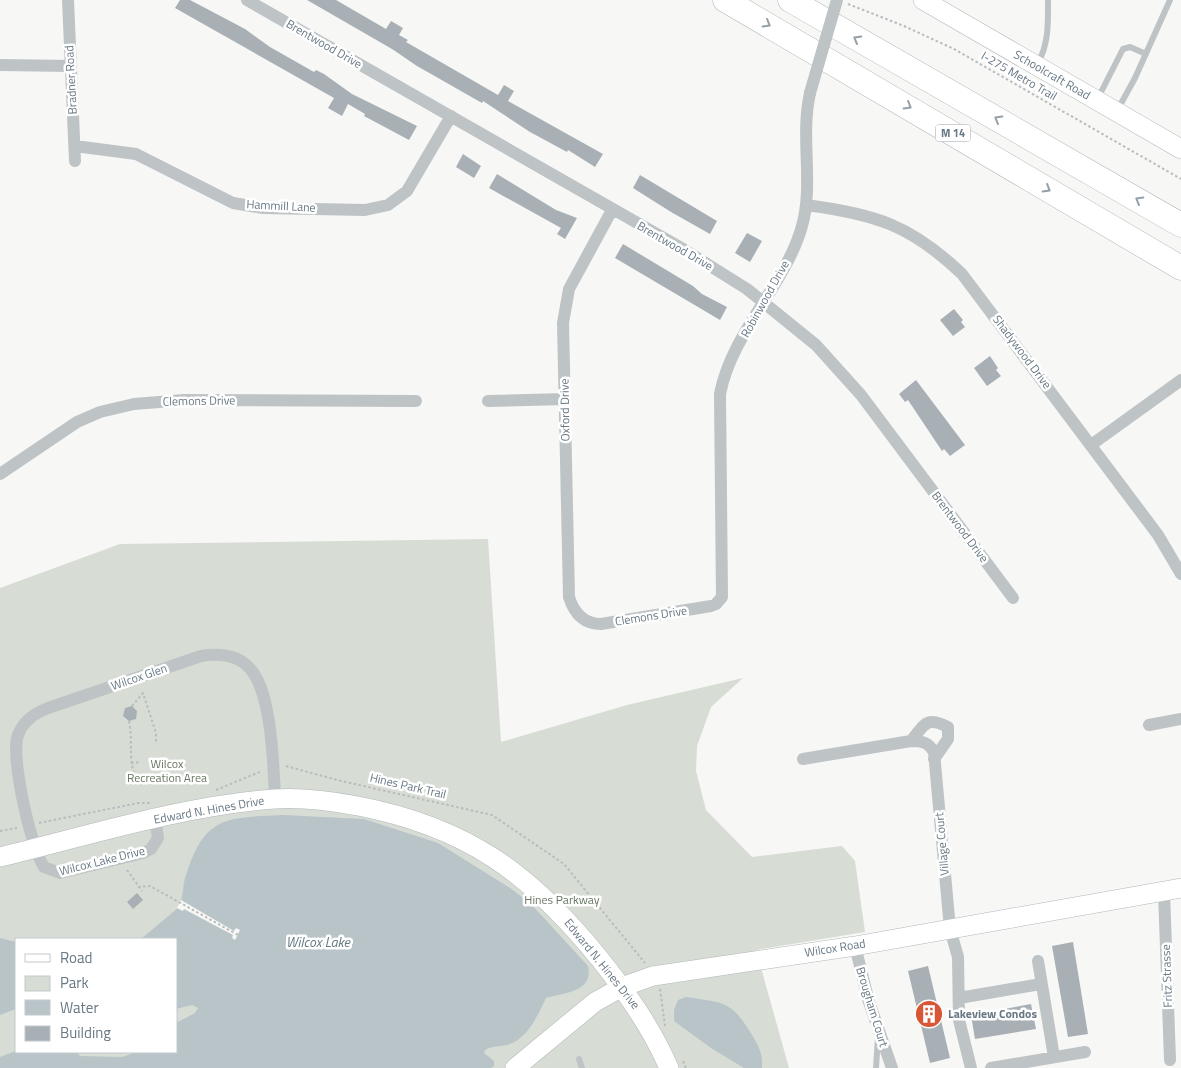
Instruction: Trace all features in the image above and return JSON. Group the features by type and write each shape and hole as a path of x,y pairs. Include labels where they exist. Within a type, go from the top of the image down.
{"highway":[{"name":"M 14","path":"725,0 1181,268"},
{"name":"M 14","path":"790,0 1181,225"}],"street":[{"name":"Bradner Road","path":"68,0 75,161"},
{"name":"Brentwood Drive","path":"247,0 699,259 763,301 816,345 861,395 1013,598"},
{"name":"Robinwood Drive","path":"720,601 723,593 720,394 730,362 795,246 806,205 805,129 810,93 836,0"},
{"name":"Schoolcraft Road","path":"923,0 1181,150"},
{"path":"0,65 71,66"},
{"name":"Hammill Lane","path":"75,146 136,154 218,197 242,205 263,208 365,210 388,205 408,191 451,116"},
{"name":"Shadywood Drive","path":"806,205 847,210 886,222 916,237 944,256 978,292 1158,535 1181,574"},
{"name":"Oxford Drive","path":"581,618 572,606 570,597 563,323 566,300 576,275 612,210"},
{"path":"1091,445 1181,380"},
{"path":"488,401 565,399"},
{"name":"Clemons Drive","path":"0,474 77,422 100,412 134,404 184,400 416,401"},
{"name":"Clemons Drive","path":"581,618 590,623 601,624 711,606 720,601"},
{"name":"Wilcox Glen","path":"34,848 16,762 15,747 18,735 28,719 48,708 200,656 226,654 238,659 254,673 260,682 265,702 274,767 275,799"},
{"path":"1149,725 1181,719"},
{"path":"911,741 926,722 935,720 948,726 948,739 934,759"},
{"path":"803,759 911,741 926,743 934,752 934,759"},
{"name":"Village Court","path":"934,759 950,929 958,957 959,1020 971,1068"},
{"name":"Edward N. Hines Drive","path":"0,857 153,811 275,799 318,800 381,811 434,828 471,844 506,866 550,902 622,987 675,1063"},
{"name":"Wilcox Lake Drive","path":"34,848 44,867 60,873 151,849 158,838 153,811"},
{"name":"Wilcox Road","path":"515,1068 572,1020 622,987 653,976 855,946 1173,890"},
{"name":"Fritz Strasse","path":"1170,1060 1173,890"},
{"name":"Brougham Court","path":"855,946 868,1002 892,1068"},
{"path":"1038,960 1054,1057"},
{"path":"959,998 1042,984"},
{"path":"991,1068 1085,1052"}],"lane":[{"path":"1036,66 1046,46 1048,0"},
{"path":"1117,113 1170,0"},
{"path":"1097,101 1123,49 1130,47 1146,54"},
{"path":"876,1068 878,1029"},
{"path":"579,1059 582,1068"}],"path":[{"name":"I-275 Metro Trail","path":"842,0 954,49 1181,179"},
{"path":"132,706 143,693 156,733 156,742"},
{"path":"128,721 131,763 135,777 139,780 152,781 155,774"},
{"path":"131,763 140,762"},
{"name":"Hines Park Trail","path":"208,792 242,781 267,768 285,765 337,780 492,814 564,864 647,965 662,993 661,1010 665,1027"},
{"path":"0,831 138,803 153,811"},
{"path":"122,858 128,874 142,891"},
{"path":"138,887 150,886 238,935"},
{"path":"675,1063 686,1068"}],"green space":[{"name":"Hines Parkway","path":"488,539 501,742 627,705 743,678 711,707 697,746 696,771 706,810 752,857 842,846 855,861 865,932 756,950 789,1068 0,1068 0,588 120,544"}],"water":[{"name":"Wilcox Lake","path":"283,815 364,819 438,843 510,888 530,903 588,966 589,975 582,986 576,990 546,998 531,1026 521,1038 507,1045 491,1047 485,1050 484,1053 494,1061 494,1066 491,1068 0,1068 0,1057 15,1051 15,1053 78,1053 80,1056 122,1057 134,1053 178,1053 178,1022 195,1013 198,1008 192,1005 178,1008 178,938 142,938 178,908 193,855 210,830 232,819"},
{"path":"0,938 15,942 15,1009 0,1015"},
{"path":"686,997 718,1002 732,1009 745,1024 757,1043 761,1055 762,1068 744,1068 711,1048 674,1021 674,1010 678,1000"}],"pier":[{"path":"181,900 234,931 236,928 240,930 235,940 232,938 233,935 184,909 183,911 177,908"}],"building":[{"path":"180,0 190,0 245,29 270,47 314,72 316,70 324,74 352,94 417,126 409,140 364,116 365,114 348,104 342,116 328,108 334,98 175,8"},
{"path":"307,0 336,0 386,29 391,21 403,28 399,35 408,40 406,42 498,95 504,85 514,91 508,101 603,154 595,167 568,150 567,152 530,132 483,101 482,103 417,66 392,49"},
{"path":"463,154 481,166 474,178 456,167"},
{"path":"497,174 556,210 577,218 565,239 557,234 561,228 489,188"},
{"path":"640,175 717,221 710,234 633,188"},
{"path":"747,233 762,241 750,262 735,253"},
{"path":"623,244 693,286 702,294 727,307 720,320 615,258"},
{"path":"954,309 963,320 961,322 965,327 953,336 940,320"},
{"path":"990,356 1001,376 987,386 974,368"},
{"path":"916,380 965,445 950,456 944,449 942,451 908,400 905,402 899,394"},
{"path":"132,706 137,711 136,719 129,721 123,716 125,708"},
{"path":"137,893 143,900 133,909 127,902"},
{"name":"Lakeview Condos","path":"1073,942 1088,1034 1068,1037 1052,946"},
{"name":"Lakeview Condos","path":"928,966 950,1058 930,1063 908,971"},
{"name":"Lakeview Condos","path":"1031,1004 1036,1029 975,1039 971,1015"}],"place":[{"name":"Lakeview Condos","path":"929,1014"}],"park label":[{"name":"Wilcox Recreation Area","path":"167,771"}]}
